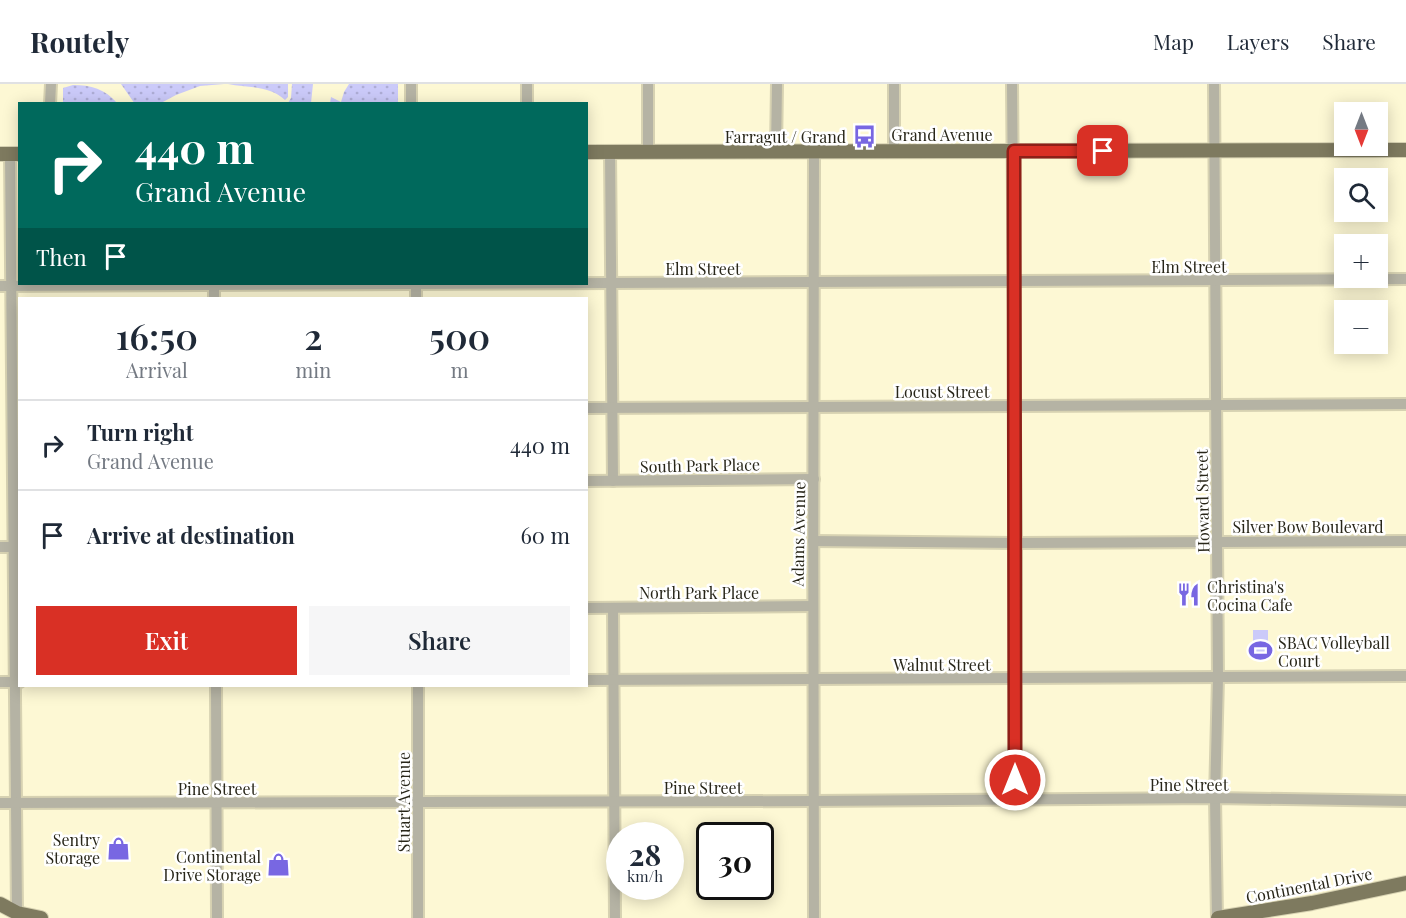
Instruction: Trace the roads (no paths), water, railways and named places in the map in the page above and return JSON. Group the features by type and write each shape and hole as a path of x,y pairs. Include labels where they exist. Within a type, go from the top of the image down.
{"main road":[{"name":"Grand Avenue","path":"588,152 1406,150"},
{"name":"Continental Drive","path":"1218,918 1312,903 1406,883"},
{"path":"0,904 17,913 40,918"}],"street":[{"path":"50,102 51,84"},
{"path":"411,84 411,102"},
{"path":"527,84 527,102"},
{"path":"648,84 648,152"},
{"path":"776,151 777,84"},
{"path":"894,84 894,151"},
{"path":"1012,84 1016,543 1015,799"},
{"name":"Howard Street","path":"1214,84 1218,678 1215,798 1218,918"},
{"name":"Adams Avenue","path":"814,151 815,406 812,606 814,918"},
{"path":"610,152 613,481"},
{"path":"10,154 6,286 16,410 17,913"},
{"name":"Elm Street","path":"588,284 1406,279"},
{"name":"Elm Street","path":"6,286 110,285"},
{"name":"Locust Street","path":"588,408 1406,405"},
{"path":"0,410 16,410"},
{"name":"South Park Place","path":"588,481 814,478"},
{"name":"Silver Bow Boulevard","path":"813,541 1016,543 1406,541"},
{"path":"0,548 17,548"},
{"name":"North Park Place","path":"588,608 812,606"},
{"path":"613,608 615,918"},
{"name":"Walnut Street","path":"588,680 1406,676"},
{"path":"0,682 17,682"},
{"path":"216,687 217,918"},
{"name":"Stuart Avenue","path":"417,687 418,918"},
{"name":"Pine Street","path":"0,803 1215,798 1406,801"}],"place":[{"name":"Farragut / Grand","path":"864,136"},
{"name":"Christina's Cocina Cafe","path":"1189,595"},
{"name":"SBAC Volleyball Court","path":"1260,651"},
{"name":"Sentry Storage","path":"118,848"},
{"name":"Continental Drive Storage","path":"279,865"}]}
